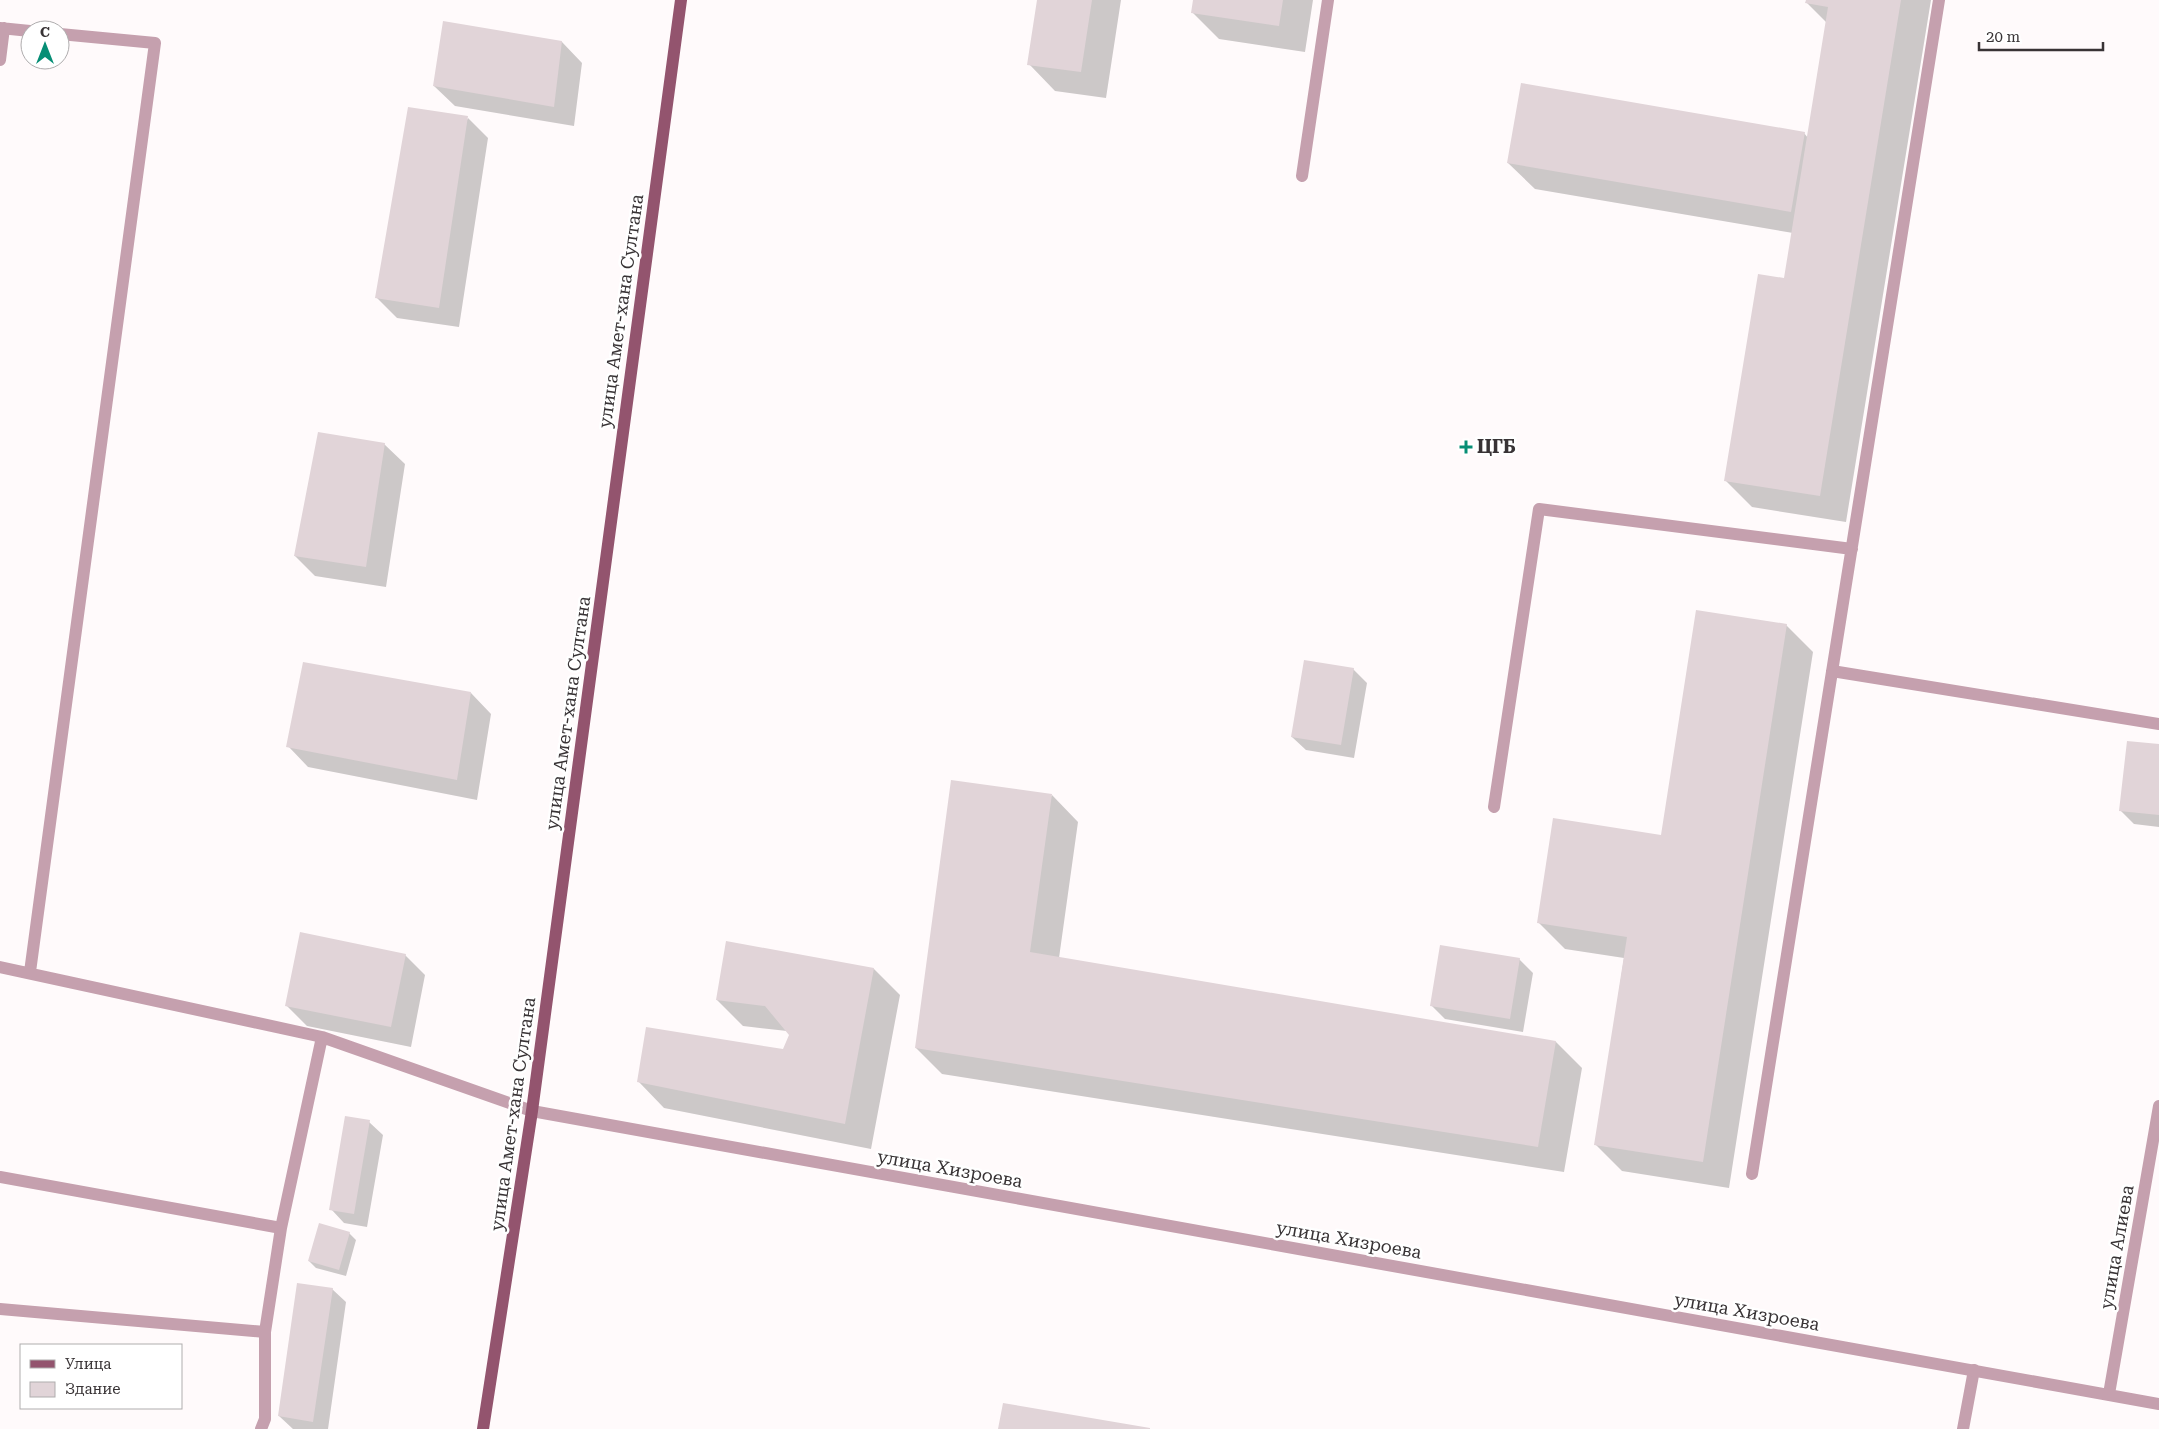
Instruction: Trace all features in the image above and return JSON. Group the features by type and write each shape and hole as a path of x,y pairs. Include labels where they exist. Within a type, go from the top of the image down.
{"main road":[{"name":"улица Амет-хана Султана","path":"483,1429 532,1111 681,0"}],"street":[{"path":"1302,176 1328,0"},
{"path":"1752,1174 1939,0"},
{"path":"0,60 2,28 20,30"},
{"path":"30,972 155,43 70,35"},
{"path":"1494,807 1539,509 1852,548"},
{"path":"1832,671 2159,724"},
{"name":"улица Хизроева","path":"0,967 322,1037 532,1111 2159,1404"},
{"path":"261,1429 265,1419 265,1332 281,1228 322,1037"},
{"name":"улица Алиева","path":"2109,1394 2159,1106"},
{"path":"0,1177 281,1228"},
{"path":"0,1309 265,1332"},
{"path":"1963,1429 1974,1370"}],"building":[{"path":"1037,0 1092,0 1081,72 1027,65"},
{"path":"1193,0 1283,0 1279,26 1191,13"},
{"path":"1806,0 1901,0 1820,496 1724,481 1758,274 1784,278 1828,7 1805,3"},
{"path":"443,21 562,41 554,107 433,86"},
{"path":"1521,83 1805,132 1791,212 1507,163"},
{"path":"408,107 468,116 439,308 375,298"},
{"path":"318,432 385,443 366,567 294,556"},
{"path":"1696,610 1787,624 1703,1162 1594,1145 1627,937 1537,923 1553,818 1661,835"},
{"path":"1304,660 1354,668 1341,745 1291,737"},
{"path":"303,662 471,692 457,780 286,747"},
{"path":"2127,741 2159,744 2159,815 2119,811"},
{"path":"951,780 1052,794 1030,952 1556,1041 1538,1147 915,1048"},
{"path":"300,932 406,954 391,1027 285,1006"},
{"path":"726,941 874,968 845,1124 637,1082 646,1027 783,1049 789,1035 765,1006 716,1000"},
{"path":"1440,945 1520,958 1510,1019 1430,1006"},
{"path":"345,1116 370,1120 354,1214 329,1210"},
{"path":"319,1223 350,1232 339,1270 308,1261"},
{"path":"297,1283 333,1288 313,1422 278,1416"},
{"path":"1003,1403 1150,1428 1150,1429 998,1429"}],"place":[{"name":"ЦГБ","path":"1466,447"}]}
